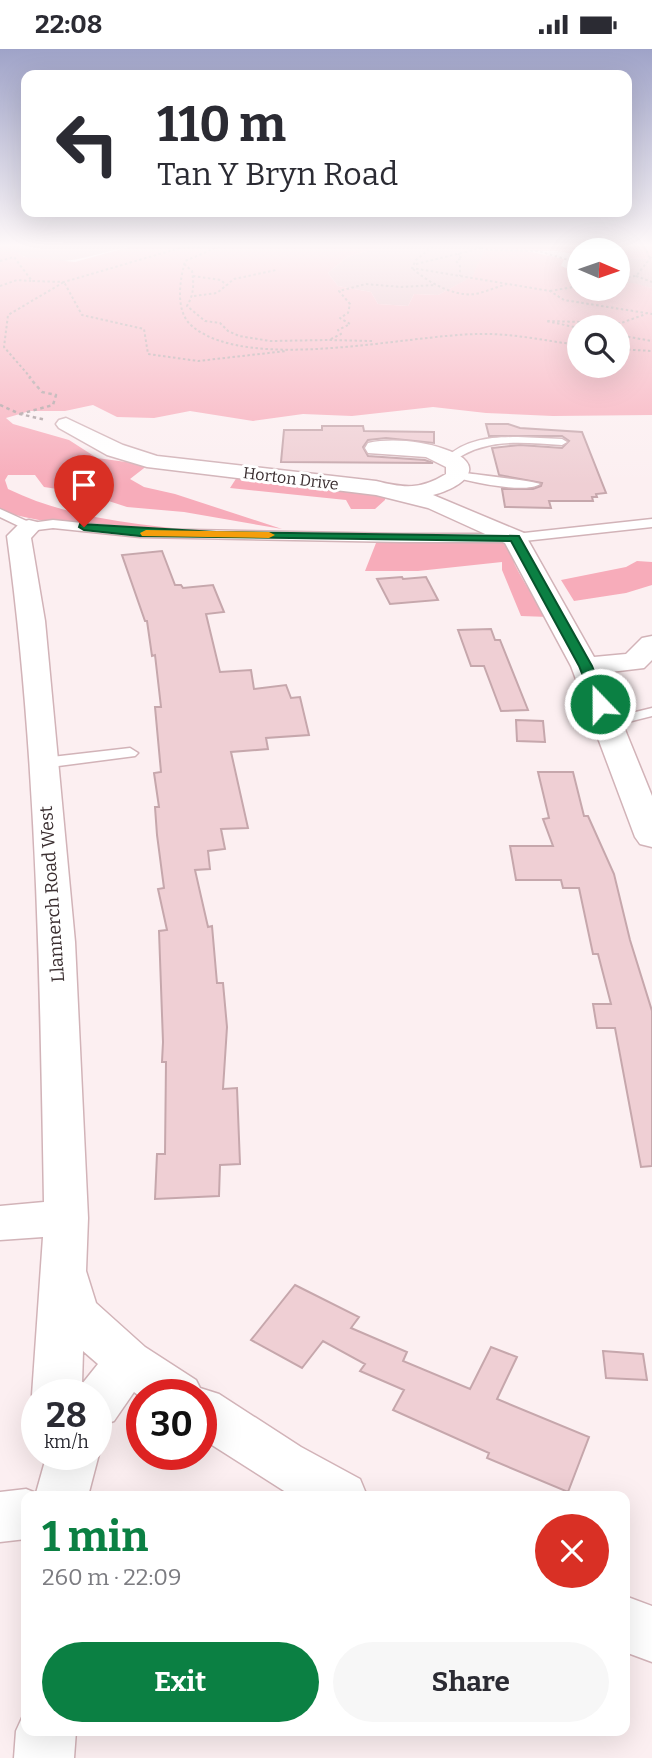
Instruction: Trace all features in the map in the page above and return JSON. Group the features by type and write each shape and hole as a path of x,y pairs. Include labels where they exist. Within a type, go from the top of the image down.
{"street":[{"name":"Horton Drive","path":"66,424 115,450 155,462 364,487 408,495 449,508 515,538"},
{"path":"376,448 425,450 454,467 442,486 408,495"},
{"name":"Llannerch Road West","path":"14,520 19,536 32,621 57,942 66,1218 57,1379"},
{"path":"515,538 585,666 652,837"},
{"path":"585,666 634,663 652,644"},
{"path":"0,1223 66,1218"},
{"name":"Llannerch Road West","path":"65,1267 74,1311 128,1362 154,1379"},
{"path":"112,1384 128,1362"},
{"path":"217,1421 283,1464 332,1491"},
{"path":"59,1470 60,1491"},
{"path":"62,1491 68,1470"},
{"path":"0,1517 21,1515"},
{"path":"630,1626 652,1634"},
{"path":"44,1758 46,1736"}],"lane":[{"path":"534,484 512,484 454,467 458,451 480,442 562,442"},
{"path":"14,520 140,533 515,538 652,523"},
{"path":"608,723 652,712"},
{"path":"43,763 130,753"}],"path":[{"path":"7,326 4,347 42,392 56,395 53,405 20,414"},
{"path":"130,326 144,329 148,354 198,361 480,334 567,344"},
{"path":"191,326 204,335 234,344 294,350"},
{"path":"221,326 234,334 271,340 397,341"},
{"path":"329,340 337,338 341,334 338,330 346,326"},
{"path":"630,337 652,341"},
{"path":"630,350 651,351"},
{"path":"0,405 20,414 66,424"}],"shaded area":[{"path":"0,326 567,326 567,378 630,378 630,326 652,326 652,415 553,416 433,407 352,416 303,414 253,421 190,411 154,418 117,417 93,405 65,411 30,411 6,418 13,424 69,440 97,458 148,465 130,479 144,487 175,494 282,529 184,512 127,507 84,493 44,487 35,475 8,475 5,480 8,489 59,508 112,520 220,533 137,530 54,522 0,511"},
{"path":"239,474 386,492 385,500 375,509 351,509 346,500 230,488"},
{"path":"376,543 509,544 515,565 549,617 521,616 502,570 502,562 418,571 365,571"},
{"path":"637,561 652,562 652,585 626,593 574,601 561,580 626,567"}],"building":[{"path":"486,424 582,432 606,493 596,494 597,497 592,497 593,501 549,501 551,508 505,507 502,489 533,489 542,483 499,475 492,448 520,445 562,448 569,441 562,436 489,436"},
{"path":"322,426 363,426 364,431 434,432 434,443 386,438 368,440 363,447 368,456 425,460 433,463 281,462 284,430 322,430"},
{"path":"162,551 175,585 181,585 183,588 213,585 224,612 206,614 220,672 251,670 254,689 286,685 291,698 300,697 309,735 266,738 268,749 231,752 248,828 221,829 225,849 208,851 210,869 195,870 208,927 212,926 217,983 223,983 227,1027 223,1089 237,1088 240,1164 220,1165 219,1196 155,1199 157,1154 165,1154 166,1062 162,1062 159,931 167,930 158,889 164,888 157,835 155,807 159,807 154,773 161,772 155,707 161,707 155,655 152,656 147,621 122,555"},
{"path":"426,577 438,600 390,604 377,579"},
{"path":"491,629 495,640 500,640 528,710 501,711 484,666 471,666 458,630"},
{"path":"516,720 543,721 545,742 517,741"},
{"path":"538,772 573,772 584,816 588,816 614,874 630,940 652,1011 652,1166 641,1167 615,1028 597,1028 593,1004 611,1004 598,954 593,954 579,888 563,888 561,880 516,880 510,846 553,846 543,819 549,818"},
{"path":"295,1285 359,1317 351,1328 407,1352 403,1361 470,1389 491,1347 517,1357 497,1399 589,1437 568,1491 566,1491 487,1458 489,1453 393,1410 404,1390 360,1371 365,1364 323,1341 302,1368 251,1340"},
{"path":"603,1351 643,1354 647,1380 606,1378"}],"slow traffic":[{"path":"146,533 269,535"}],"route":[{"path":"84,527 140,533 216,535 515,538 585,666 600,704"}]}
